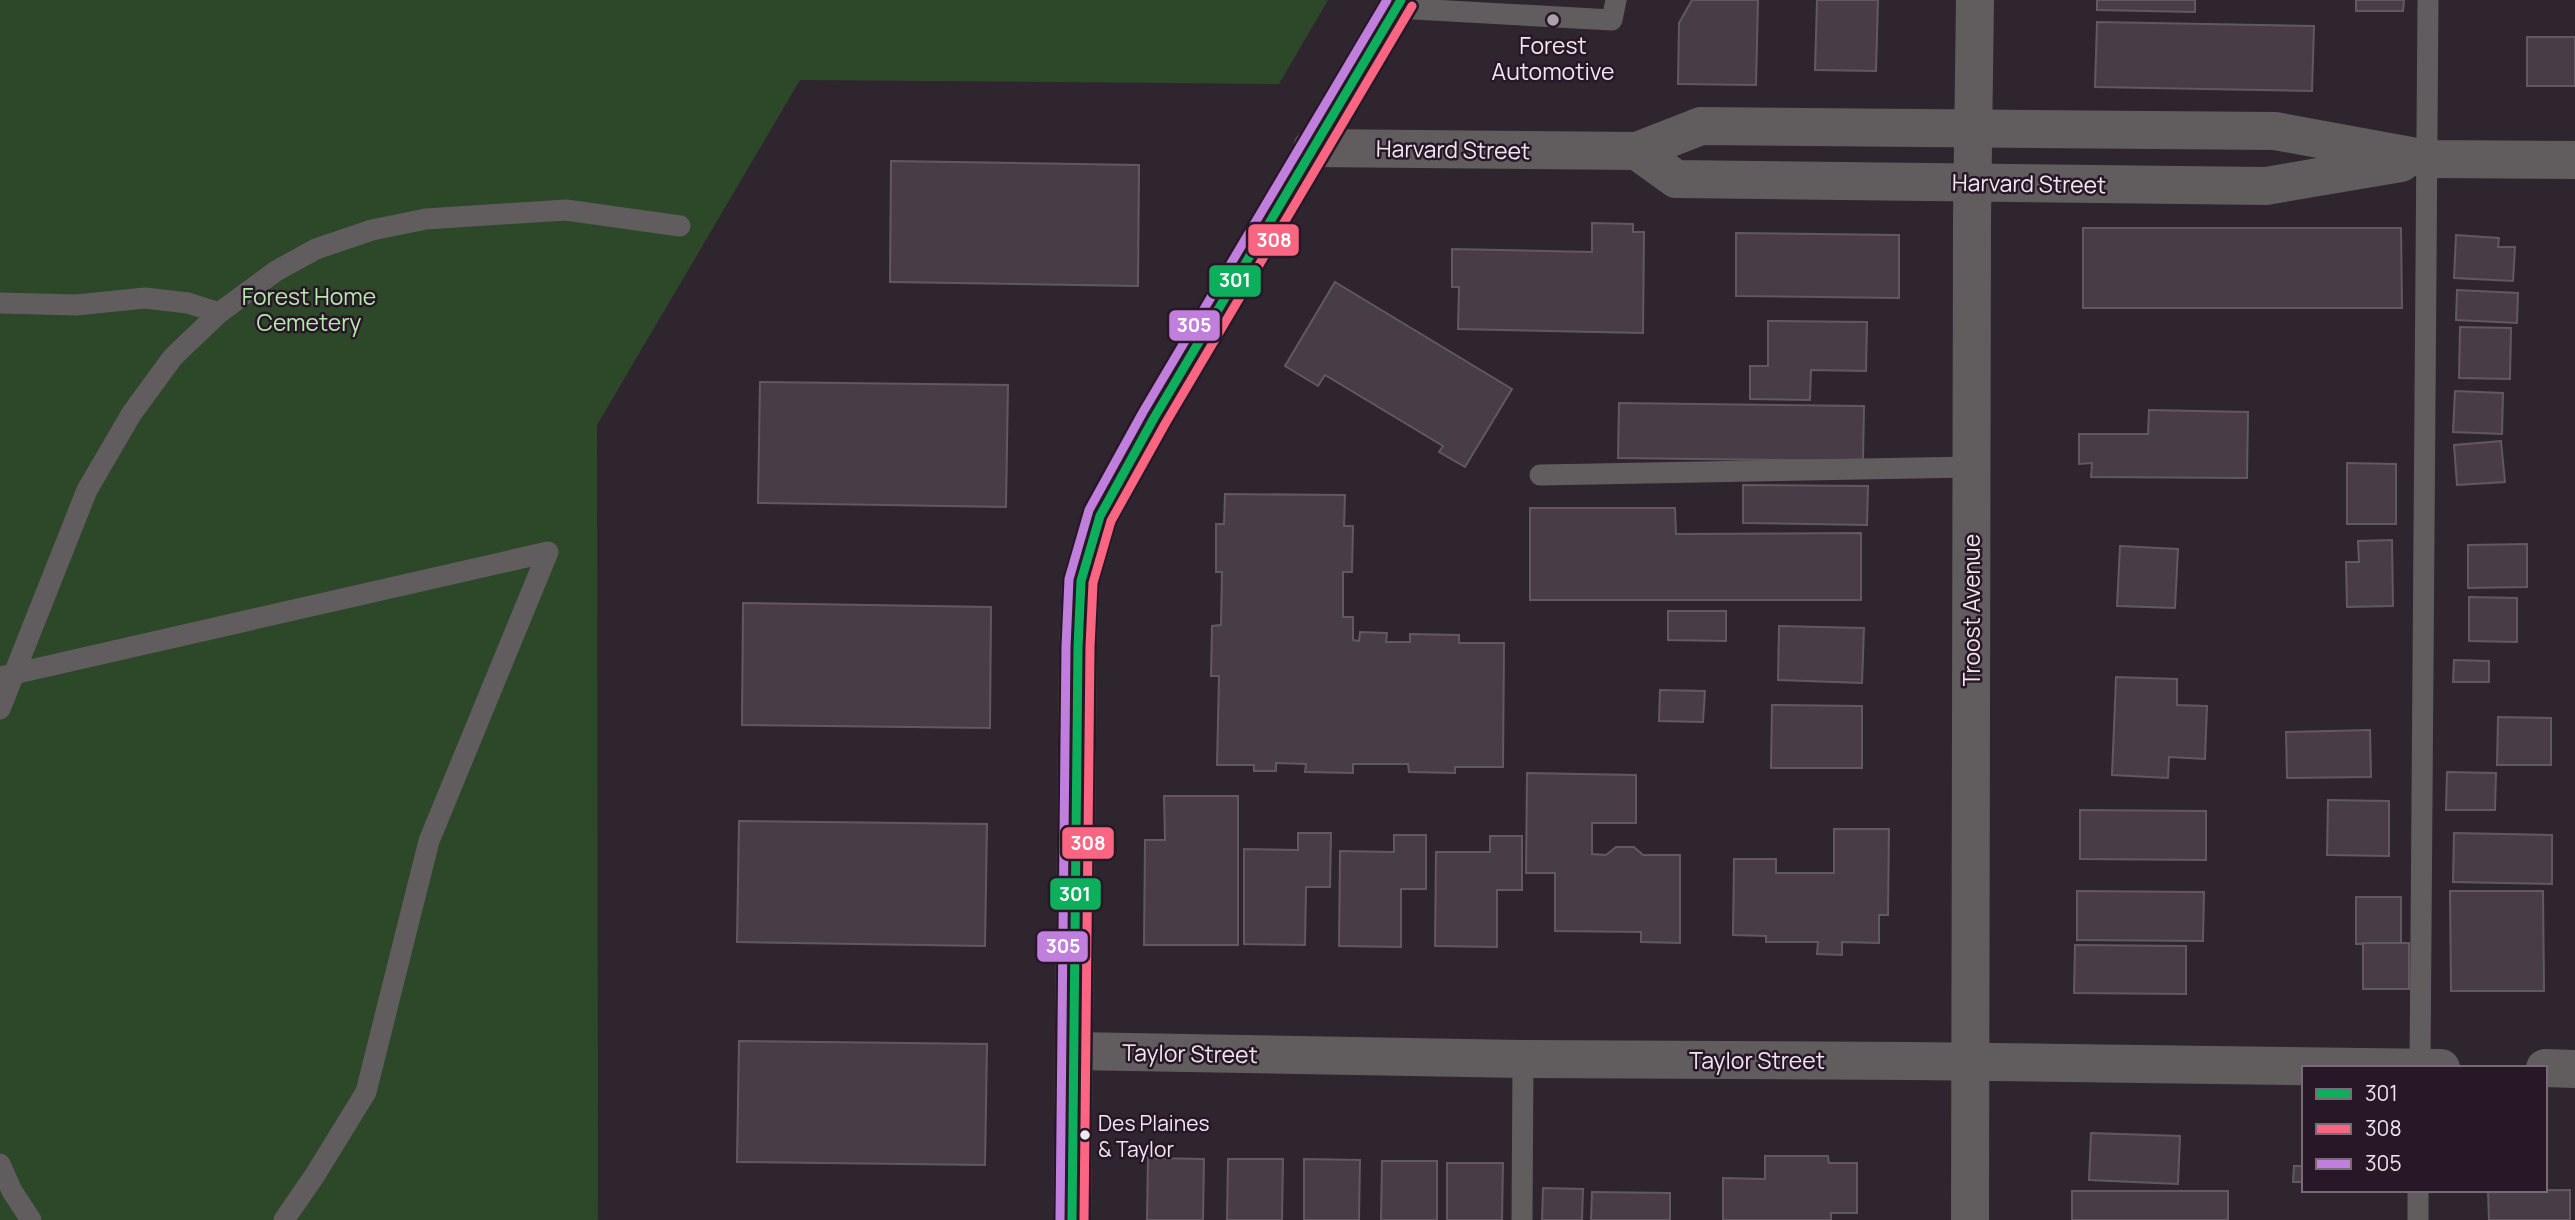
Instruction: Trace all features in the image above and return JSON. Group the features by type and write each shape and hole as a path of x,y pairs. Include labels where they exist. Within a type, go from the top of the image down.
{"main road":[{"path":"1072,1220 1077,647 1082,581 1100,516 1154,418 1398,4"}],"street":[{"name":"Troost Avenue","path":"1970,1220 1972,182 1975,0"},
{"name":"Harvard Street","path":"1312,148 1637,151 1701,126 2275,131 2427,159"},
{"name":"Harvard Street","path":"1637,151 1676,179 2266,186 2427,159 2575,160"},
{"name":"Taylor Street","path":"1074,1051 1523,1059 2302,1066"},
{"path":"2547,1068 2575,1069"}],"lane":[{"path":"1398,4 1612,20 1616,0"},
{"path":"2420,1066 2428,0"},
{"path":"0,709 7,675 88,490 132,414 173,357 219,313 275,271 316,249 372,230 426,219 566,210 680,226"},
{"path":"0,303 76,305 145,298 188,303 219,313"},
{"path":"1541,475 1972,467"},
{"path":"7,675 548,552 429,841 366,1093 284,1220"},
{"path":"1522,1220 1523,1059"},
{"path":"0,1164 12,1191 31,1220"},
{"path":"2418,1192 2418,1220"}],"green space":[{"name":"Forest Home Cemetery","path":"0,0 1328,0 1279,84 800,80 597,425 598,1220 0,1220"}],"building":[{"path":"1692,0 1758,0 1756,85 1678,84 1679,23"},
{"path":"1817,0 1878,0 1876,71 1815,70"},
{"path":"2097,0 2195,0 2195,12 2097,10"},
{"path":"2356,0 2404,0 2403,11 2356,11"},
{"path":"2097,22 2314,26 2312,91 2095,87"},
{"path":"2527,37 2575,37 2575,86 2527,86"},
{"path":"891,161 1139,165 1138,286 890,282"},
{"path":"1592,223 1633,224 1633,232 1644,232 1643,333 1458,329 1459,287 1452,287 1452,249 1592,252"},
{"path":"2083,228 2401,228 2402,308 2083,308"},
{"path":"1736,233 1899,235 1899,298 1736,296"},
{"path":"2456,235 2499,238 2498,247 2515,247 2513,281 2454,278"},
{"path":"1335,282 1512,389 1465,467 1439,452 1443,446 1325,375 1318,386 1285,366"},
{"path":"2457,290 2518,293 2517,323 2456,320"},
{"path":"1768,321 1867,322 1866,371 1811,370 1810,400 1750,399 1750,366 1768,366"},
{"path":"2460,327 2511,328 2510,379 2459,378"},
{"path":"760,382 1008,385 1006,507 758,503"},
{"path":"2455,391 2503,393 2502,434 2453,432"},
{"path":"1619,403 1864,406 1863,461 1618,458"},
{"path":"2149,410 2248,412 2247,478 2091,477 2092,463 2079,464 2079,434 2148,434"},
{"path":"2501,441 2505,482 2457,485 2454,445"},
{"path":"2347,463 2396,464 2396,524 2347,524"},
{"path":"1743,485 1868,486 1867,525 1743,523"},
{"path":"1225,494 1345,495 1344,526 1353,526 1352,572 1343,572 1343,617 1353,617 1353,640 1359,641 1360,632 1387,633 1386,642 1410,642 1410,634 1459,635 1459,643 1504,643 1503,767 1455,767 1455,773 1409,772 1408,764 1353,764 1353,773 1305,772 1306,764 1276,763 1276,771 1254,771 1254,765 1217,765 1219,676 1211,676 1212,626 1221,625 1222,572 1216,572 1216,524 1224,524"},
{"path":"1530,508 1675,508 1676,534 1861,533 1861,600 1530,600"},
{"path":"2392,540 2393,606 2347,607 2346,562 2359,562 2358,541"},
{"path":"2527,544 2527,587 2468,588 2468,545"},
{"path":"2120,546 2178,549 2175,608 2117,606"},
{"path":"2469,597 2517,598 2517,642 2469,641"},
{"path":"743,603 991,607 990,728 742,725"},
{"path":"1668,611 1726,611 1726,641 1668,640"},
{"path":"1779,626 1864,628 1862,683 1778,680"},
{"path":"2454,660 2489,661 2489,682 2453,682"},
{"path":"2116,677 2177,679 2177,705 2207,706 2205,759 2169,757 2168,778 2112,775"},
{"path":"1660,690 1705,691 1703,722 1659,721"},
{"path":"1772,705 1862,706 1862,768 1771,768"},
{"path":"2498,717 2551,718 2551,765 2497,765"},
{"path":"2370,730 2371,777 2287,778 2286,732"},
{"path":"2447,772 2496,773 2495,810 2446,810"},
{"path":"1527,773 1636,775 1636,823 1592,823 1592,854 1606,855 1616,847 1634,847 1643,855 1680,855 1680,943 1641,942 1641,932 1555,931 1555,873 1526,873"},
{"path":"1164,796 1238,796 1238,945 1144,945 1145,840 1165,840"},
{"path":"2328,800 2389,801 2389,856 2327,855"},
{"path":"2080,810 2206,811 2206,860 2080,859"},
{"path":"739,821 987,824 985,946 737,942"},
{"path":"1834,829 1889,829 1888,915 1879,915 1879,943 1842,942 1842,955 1817,954 1818,942 1766,942 1766,936 1733,935 1734,859 1776,859 1776,873 1834,873"},
{"path":"1298,833 1331,833 1330,887 1306,887 1305,945 1244,944 1244,849 1298,850"},
{"path":"2454,833 2552,835 2552,884 2453,882"},
{"path":"1394,835 1426,835 1426,889 1401,889 1401,947 1339,946 1340,851 1394,852"},
{"path":"1490,836 1522,836 1522,890 1497,890 1497,947 1435,946 1436,852 1490,852"},
{"path":"2077,891 2204,892 2203,941 2077,940"},
{"path":"2450,891 2543,891 2544,991 2451,991"},
{"path":"2356,897 2401,897 2401,943 2356,944"},
{"path":"2363,943 2409,943 2409,989 2363,989"},
{"path":"2075,945 2186,946 2186,994 2074,993"},
{"path":"739,1041 987,1044 985,1165 737,1162"},
{"path":"2091,1133 2180,1136 2178,1184 2089,1180"},
{"path":"1765,1156 1828,1156 1829,1163 1857,1163 1857,1213 1831,1213 1831,1220 1723,1220 1723,1178 1765,1179"},
{"path":"1148,1158 1204,1159 1203,1220 1147,1220"},
{"path":"1228,1159 1283,1159 1282,1220 1227,1220"},
{"path":"1304,1159 1360,1160 1359,1220 1304,1220"},
{"path":"1382,1161 1437,1161 1437,1220 1381,1220"},
{"path":"1447,1163 1503,1163 1502,1220 1447,1220"},
{"path":"2294,1166 2302,1166 2302,1182 2293,1182"},
{"path":"1543,1188 1583,1189 1582,1220 1542,1220"},
{"path":"2570,1190 2570,1220 2489,1220 2488,1192"},
{"path":"2072,1191 2228,1191 2228,1220 2072,1220"},
{"path":"1592,1192 1670,1193 1670,1220 1591,1220"}],"transit line":[{"name":"305","path":"1060,1220 1069,579 1089,510 1143,412 1387,0"},
{"name":"301","path":"1072,1220 1081,581 1100,516 1154,418 1401,0"},
{"name":"308","path":"1084,1220 1093,583 1111,521 1165,424 1412,6"}],"place":[{"name":"Forest Automotive","path":"1553,20"},
{"name":"Des Plaines & Taylor","path":"1085,1135"}]}
